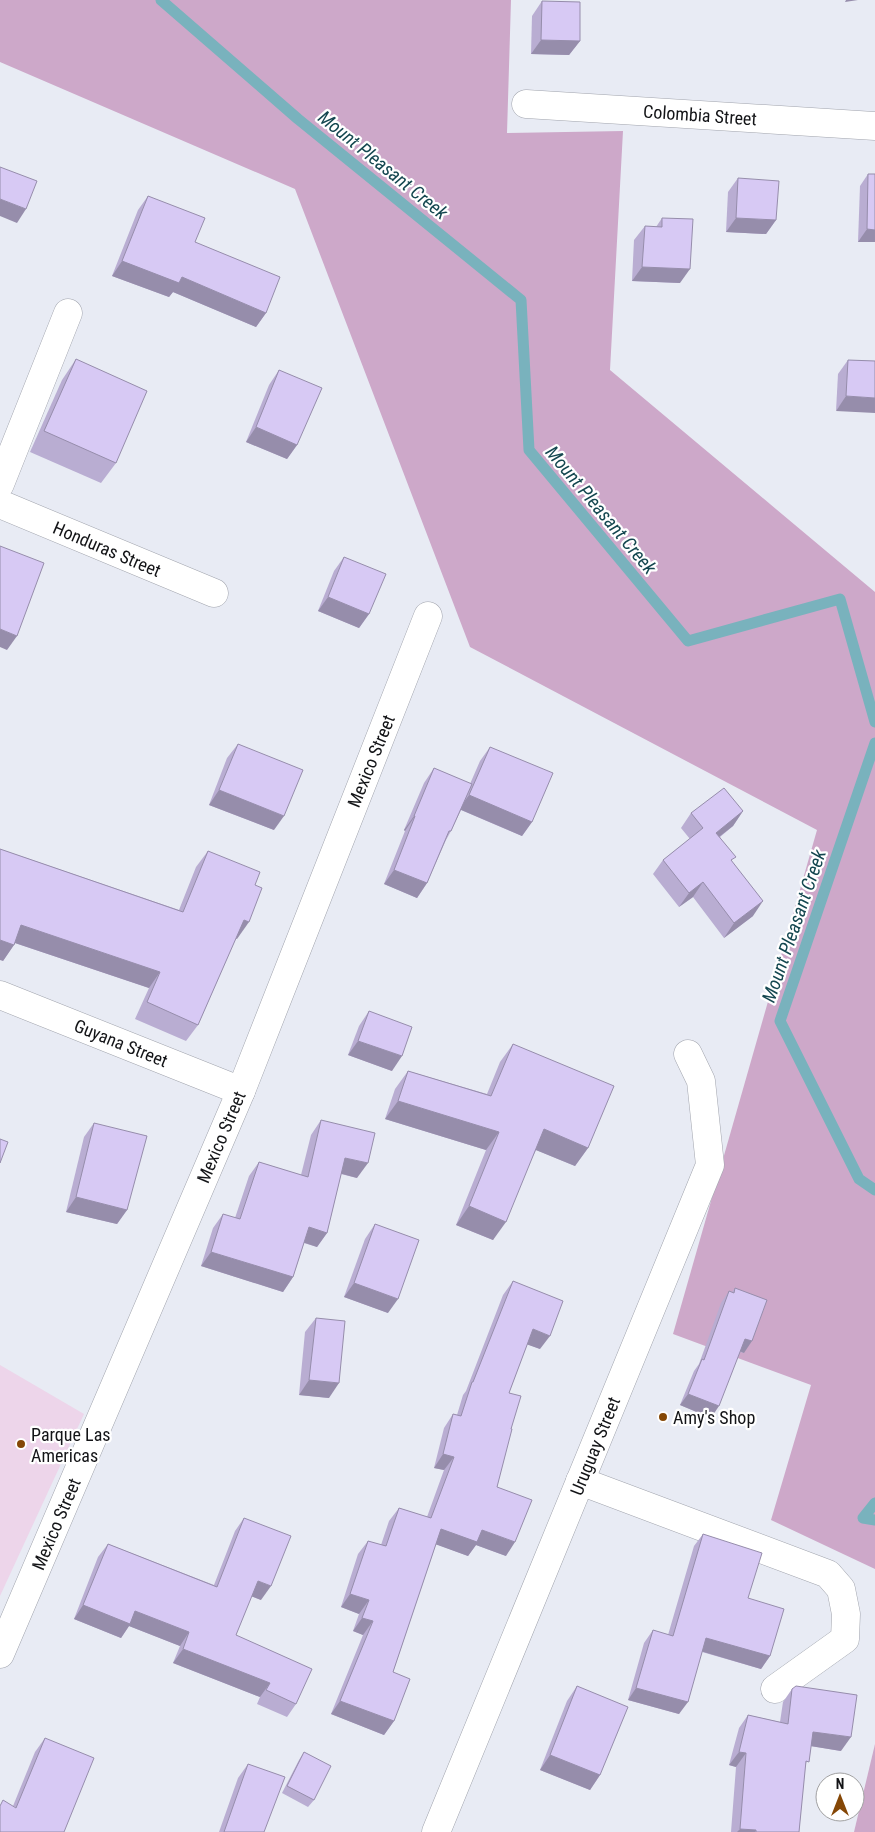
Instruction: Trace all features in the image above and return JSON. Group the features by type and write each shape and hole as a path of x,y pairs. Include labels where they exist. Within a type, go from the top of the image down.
{"street":[{"name":"Colombia Street","path":"526,104 875,126"},
{"path":"0,484 68,313"},
{"name":"Honduras Street","path":"0,504 214,593"},
{"name":"Mexico Street","path":"0,1654 241,1090 428,616"},
{"name":"Guyana Street","path":"0,996 241,1090"},
{"name":"Uruguay Street","path":"436,1832 710,1165 701,1081 688,1054"},
{"path":"580,1481 828,1574 841,1589 846,1614 845,1640 775,1689"}],"shaded area":[{"path":"0,0 511,0 507,133 623,131 610,370 875,592 875,1569 771,1520 811,1385 673,1334 817,830 470,647 295,189 0,62"},
{"path":"0,1365 84,1414 0,1596"},
{"path":"875,1744 875,1832 854,1832 856,1822 865,1822 865,1786"}],"building":[{"path":"542,1 580,2 580,41 541,40"},
{"path":"0,167 37,181 26,209 0,199"},
{"path":"868,174 875,174 875,230 867,229"},
{"path":"738,178 779,181 776,220 736,218"},
{"path":"148,196 205,218 195,242 280,277 266,313 182,277 179,283 122,261"},
{"path":"662,218 693,219 690,269 642,267 645,226 662,227"},
{"path":"76,359 147,391 116,463 44,431"},
{"path":"848,360 875,361 875,398 846,396"},
{"path":"279,370 322,388 297,445 256,427"},
{"path":"0,546 44,563 17,636 0,629"},
{"path":"344,557 386,574 369,614 328,597"},
{"path":"238,744 303,770 284,816 219,790"},
{"path":"490,747 553,773 532,822 469,795"},
{"path":"434,768 472,784 427,883 394,870"},
{"path":"724,788 743,811 716,833 736,857 731,860 763,901 734,923 703,882 689,893 663,860 703,828 691,813"},
{"path":"0,849 183,912 208,851 260,872 255,885 262,888 249,922 244,920 198,1025 147,1002 160,972 21,925 14,945 0,940"},
{"path":"369,1011 412,1027 402,1056 358,1041"},
{"path":"513,1044 614,1086 588,1148 544,1129 506,1222 469,1206 499,1132 398,1101 408,1071 491,1096"},
{"path":"321,1120 375,1133 368,1163 345,1158 327,1233 309,1227 293,1277 211,1252 223,1214 240,1219 259,1162 308,1177"},
{"path":"94,1123 147,1136 127,1210 76,1197"},
{"path":"0,1139 8,1142 0,1163"},
{"path":"375,1224 419,1240 398,1299 354,1283"},
{"path":"513,1281 563,1301 550,1336 533,1329 509,1393 521,1396 497,1487 532,1500 515,1542 482,1530 477,1542 441,1529 393,1672 410,1679 394,1721 340,1701 373,1621 362,1618 369,1600 350,1594 368,1541 386,1546 399,1508 431,1518 454,1457 443,1454 453,1414 461,1416 472,1382"},
{"path":"735,1288 767,1300 752,1341 745,1339 719,1406 688,1394 702,1359 704,1360 729,1291 734,1293"},
{"path":"316,1318 345,1321 339,1383 309,1380"},
{"path":"244,1518 291,1536 271,1586 258,1581 236,1635 312,1669 296,1704 266,1690 270,1683 183,1649 189,1632 135,1611 130,1624 83,1605 108,1544 217,1587"},
{"path":"703,1534 762,1553 748,1598 784,1609 770,1656 706,1638 688,1702 636,1688 653,1630 673,1636"},
{"path":"577,1686 628,1707 600,1775 550,1755"},
{"path":"796,1686 857,1695 851,1737 813,1732 809,1762 806,1761 799,1832 756,1832 756,1830 740,1829 746,1753 739,1752 748,1715 788,1724 792,1689"},
{"path":"45,1738 94,1758 64,1832 0,1832 0,1806 3,1800 16,1808"},
{"path":"304,1752 331,1766 314,1800 287,1786"},
{"path":"248,1764 285,1777 264,1832 224,1832"}],"waterway":[{"name":"Mount Pleasant Creek","path":"161,0 298,119 521,300 529,450 688,641 840,599 875,722"},
{"name":"Mount Pleasant Creek","path":"875,743 780,1021 859,1179 875,1190"},
{"name":"Mount Pleasant Creek","path":"875,1503 863,1518 875,1520"}],"place":[{"name":"Amy's Shop","path":"663,1417"},
{"name":"Parque Las Americas","path":"21,1444"}]}
